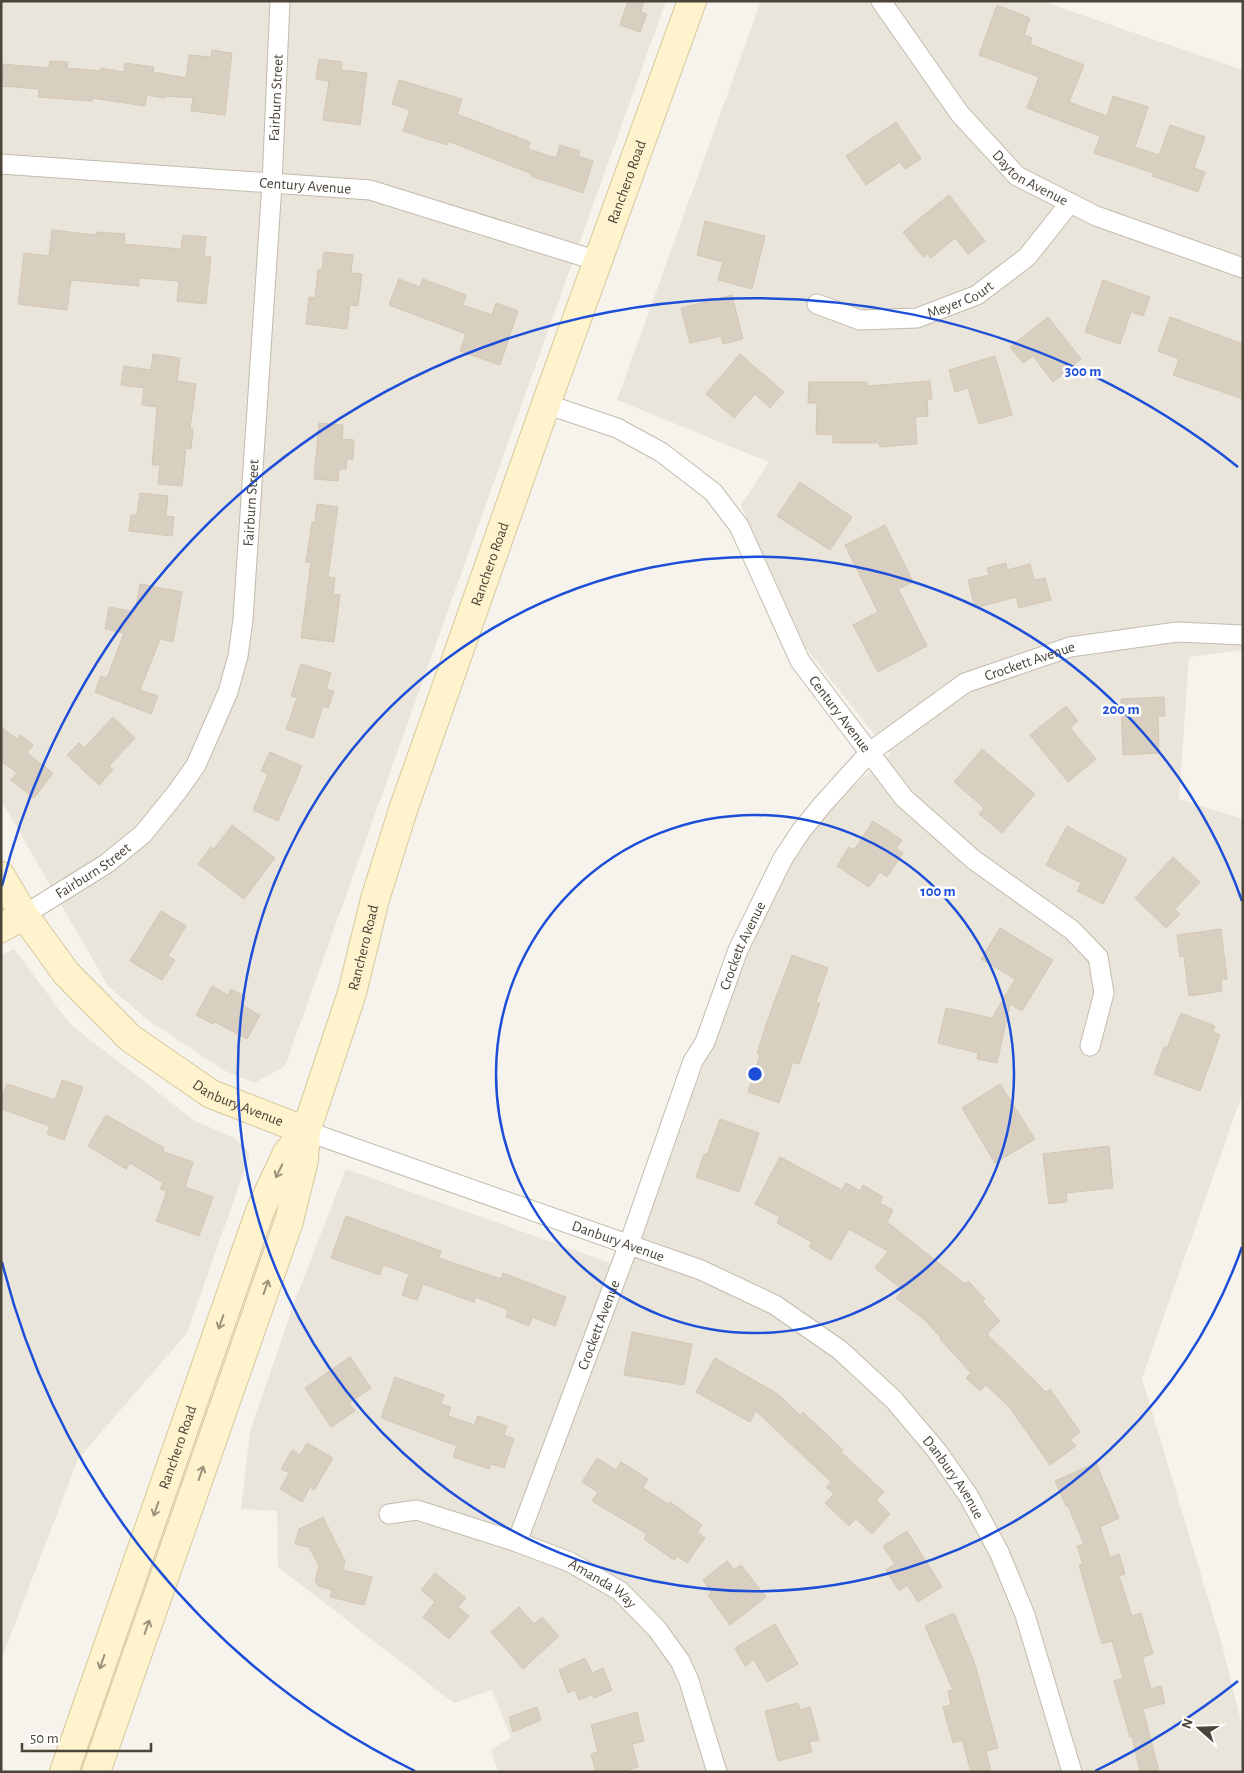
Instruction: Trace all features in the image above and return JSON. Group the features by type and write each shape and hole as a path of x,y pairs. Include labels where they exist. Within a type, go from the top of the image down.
{"main road":[{"name":"Ranchero Road","path":"96,1772 288,1221 304,1160 306,1131 352,993 375,899 403,810 546,404 692,1"},
{"name":"Danbury Avenue","path":"1,876 13,922 130,1038 211,1094 306,1131"},
{"name":"Ranchero Road","path":"64,1772 260,1211 287,1153 306,1131"}],"street":[{"name":"Fairburn Street","path":"13,922 106,864 143,834 196,765 228,692 238,656 243,619 272,184 280,1"},
{"name":"Dayton Avenue","path":"881,1 960,114 1017,176 1096,216 1243,268"},
{"name":"Century Avenue","path":"1,164 370,190 598,260"},
{"name":"Meyer Court","path":"817,304 860,320 917,318 977,295 1028,257 1070,203"},
{"name":"Century Avenue","path":"546,404 617,428 661,452 713,492 739,526 800,661 904,798 967,854 1072,930 1098,957 1104,993 1090,1046"},
{"name":"Crockett Avenue","path":"517,1542 629,1244 693,1061 705,1042 738,950 782,860 801,831 870,752 965,683 1070,647 1176,632 1243,635"},
{"name":"Danbury Avenue","path":"306,1131 701,1270 775,1305 840,1350 894,1400 937,1451 968,1494 999,1552 1025,1615 1072,1772"},
{"name":"Amanda Way","path":"389,1514 417,1510 517,1542 570,1562 620,1591 657,1629 680,1661 689,1681 717,1772"}],"shaded area":[{"path":"1,1 666,1 285,1066 254,1083 223,1070 148,1020 108,986 1,800"},
{"path":"761,1 1041,1 1243,70 1243,650 1189,657 1179,799 1243,819 1243,1092 1142,1378 1221,1641 1243,1730 1243,1772 498,1772 491,1749 511,1738 492,1690 454,1703 278,1567 277,1511 241,1509 250,1432 293,1306 346,1169 630,1270 708,1051 760,917 796,849 827,810 890,754 796,636 741,505 769,462 617,400"},
{"path":"14,949 70,1024 195,1121 235,1138 250,1154 187,1333 78,1459 1,1660 1,956"}],"building":[{"path":"628,1 644,1 641,12 647,14 640,32 620,25"},
{"path":"997,5 1030,18 1024,35 1032,38 1030,44 1084,65 1069,102 1107,116 1113,96 1148,107 1135,147 1159,155 1170,125 1205,137 1194,168 1205,172 1198,192 1152,176 1153,173 1094,153 1100,136 1027,108 1039,77 979,55"},
{"path":"212,50 232,53 225,115 191,111 193,98 165,96 164,98 147,95 145,106 92,98 92,101 38,97 39,89 1,86 1,64 49,68 50,61 68,62 67,68 101,71 101,68 124,72 125,63 154,67 153,72 186,78 189,55 211,57"},
{"path":"319,59 342,62 341,70 367,73 360,125 323,120 329,81 316,79"},
{"path":"399,80 462,99 457,114 530,142 528,149 556,158 560,145 580,151 578,156 593,161 583,193 531,176 532,174 448,141 447,145 403,131 410,110 392,104"},
{"path":"896,122 921,159 905,169 900,162 866,185 846,156"},
{"path":"949,195 985,241 968,254 955,238 931,258 927,254 923,257 903,232"},
{"path":"705,221 765,236 752,289 718,280 723,262 697,255"},
{"path":"52,230 96,235 97,232 125,234 124,244 181,249 183,235 206,237 204,256 211,257 206,304 177,301 179,281 139,278 139,286 71,280 67,310 18,304 24,253 49,256"},
{"path":"324,252 353,255 351,273 362,274 358,306 350,305 347,329 306,324 309,297 315,298 318,269 322,270"},
{"path":"399,279 420,287 423,279 466,295 463,305 492,315 496,303 518,311 500,365 460,351 466,334 389,305"},
{"path":"1103,280 1150,297 1143,316 1131,312 1120,344 1085,332"},
{"path":"732,295 743,339 723,344 721,336 690,343 681,308"},
{"path":"1048,317 1081,359 1053,382 1033,356 1023,363 1010,347"},
{"path":"1170,317 1243,344 1243,399 1173,375 1179,359 1158,351"},
{"path":"153,354 180,358 177,381 196,384 190,429 193,429 191,449 186,448 182,486 158,484 160,465 152,465 157,407 142,405 144,388 121,385 124,366 151,370"},
{"path":"740,354 784,392 770,408 755,394 734,418 706,394"},
{"path":"995,356 1012,415 979,424 968,388 955,392 949,370"},
{"path":"930,381 932,399 927,400 928,416 915,417 917,444 880,447 879,443 833,443 833,435 816,434 817,403 808,403 809,382 867,382 867,386"},
{"path":"319,423 343,425 342,439 354,440 353,459 347,459 346,469 339,469 338,481 314,479"},
{"path":"800,482 852,517 830,550 777,516"},
{"path":"140,493 168,496 166,516 174,517 172,536 129,531 131,515 137,515"},
{"path":"317,504 338,507 328,577 335,578 333,594 340,595 334,642 301,638 311,563 306,562 312,522 315,522"},
{"path":"885,525 913,582 898,589 927,646 878,672 853,625 878,612 845,545"},
{"path":"1006,563 1007,570 1030,564 1034,580 1045,578 1051,600 1019,608 1016,597 975,608 968,580 989,575 987,568"},
{"path":"140,584 182,592 173,642 160,639 140,690 158,696 151,714 95,692 101,676 107,678 124,633 105,629 109,607 135,612"},
{"path":"301,664 331,673 326,689 334,691 328,708 323,706 313,738 286,729 297,698 291,696"},
{"path":"1164,697 1165,716 1158,716 1159,753 1123,755 1121,699"},
{"path":"1066,706 1078,721 1070,728 1096,759 1068,782 1030,735"},
{"path":"113,717 135,738 109,766 113,770 99,785 67,755 79,743 84,748"},
{"path":"1,727 17,739 20,735 33,745 27,753 53,773 34,798 11,780 17,773 1,761"},
{"path":"982,749 1035,794 1002,833 979,814 984,808 954,782"},
{"path":"270,752 302,766 278,821 253,810 268,774 261,771"},
{"path":"873,821 902,840 896,848 903,853 887,877 880,872 869,887 837,866 849,847 854,850"},
{"path":"232,825 275,858 244,899 198,864 211,847 214,849"},
{"path":"1067,826 1127,859 1103,904 1077,891 1081,883 1046,865"},
{"path":"1173,857 1200,882 1175,909 1180,914 1166,928 1135,898"},
{"path":"161,911 186,926 168,956 175,960 162,980 130,961"},
{"path":"1000,928 1053,960 1022,1011 1010,1004 997,1063 977,1059 978,1053 938,1043 946,1008 992,1018 1015,979 981,959"},
{"path":"1221,929 1227,979 1221,980 1222,991 1189,996 1184,956 1180,957 1177,935"},
{"path":"792,955 828,968 816,1002 820,1003 799,1064 793,1062 779,1103 748,1092 760,1055 757,1053"},
{"path":"212,986 228,995 231,989 246,997 242,1005 260,1015 247,1039 215,1022 213,1024 196,1015"},
{"path":"1181,1013 1215,1026 1213,1032 1220,1035 1200,1091 1154,1074 1164,1047 1167,1048"},
{"path":"62,1080 83,1087 64,1140 47,1134 50,1126 1,1109 1,1100 7,1084 55,1100"},
{"path":"1000,1084 1035,1139 995,1163 962,1108"},
{"path":"106,1115 164,1148 162,1151 193,1162 185,1187 213,1197 199,1236 156,1221 167,1191 160,1189 163,1183 130,1163 126,1169 88,1146"},
{"path":"720,1119 759,1133 739,1192 696,1177 704,1154 707,1155"},
{"path":"1109,1146 1113,1188 1066,1193 1067,1202 1049,1204 1043,1154"},
{"path":"780,1157 842,1190 846,1183 860,1191 863,1185 883,1197 880,1203 893,1210 887,1222 965,1284 968,1281 985,1299 982,1301 1000,1321 987,1334 1046,1392 1050,1389 1080,1432 1070,1439 1076,1446 1050,1465 1009,1407 986,1385 980,1391 966,1378 971,1373 941,1338 925,1320 896,1298 903,1290 875,1268 888,1251 849,1229 831,1260 809,1247 812,1242 777,1223 780,1217 755,1204"},
{"path":"346,1216 441,1251 439,1258 501,1279 503,1273 566,1297 555,1326 532,1317 529,1326 506,1317 508,1310 476,1297 474,1302 423,1284 417,1300 402,1295 409,1274 383,1265 380,1275 331,1258"},
{"path":"632,1332 692,1344 684,1385 624,1375"},
{"path":"350,1357 371,1388 349,1403 355,1411 331,1427 305,1388"},
{"path":"715,1358 778,1394 800,1415 803,1412 843,1450 841,1452 884,1492 876,1500 890,1514 872,1534 856,1519 849,1526 825,1503 834,1494 826,1487 831,1482 756,1411 750,1422 696,1392"},
{"path":"395,1377 444,1395 441,1404 451,1407 448,1416 474,1425 478,1416 507,1426 504,1435 514,1439 504,1468 491,1464 489,1469 453,1457 457,1446 381,1418"},
{"path":"307,1443 333,1458 314,1490 310,1487 302,1502 280,1489 289,1473 281,1469 292,1450 300,1455"},
{"path":"597,1458 616,1470 621,1462 648,1479 643,1488 668,1504 670,1502 702,1525 697,1532 705,1538 687,1563 677,1556 674,1560 644,1539 647,1534 592,1501 598,1492 582,1482"},
{"path":"1096,1463 1119,1518 1100,1527 1110,1557 1119,1554 1125,1574 1119,1576 1132,1616 1141,1613 1153,1654 1142,1657 1151,1689 1161,1686 1165,1703 1143,1709 1159,1772 1140,1772 1132,1736 1130,1737 1114,1681 1123,1678 1112,1641 1102,1644 1079,1565 1083,1564 1077,1546 1084,1544 1055,1481"},
{"path":"323,1517 345,1561 343,1570 372,1577 364,1605 330,1597 332,1590 318,1586 315,1581 319,1566 309,1547 295,1544 299,1529"},
{"path":"907,1531 942,1587 918,1602 907,1585 899,1591 886,1570 895,1564 883,1546"},
{"path":"727,1561 734,1570 741,1565 766,1597 730,1625 708,1595 711,1592 703,1580"},
{"path":"435,1573 466,1598 458,1607 469,1616 449,1639 423,1617 435,1602 421,1590"},
{"path":"519,1607 534,1624 542,1617 559,1636 523,1669 491,1632"},
{"path":"954,1613 974,1661 998,1748 986,1751 991,1772 971,1772 962,1740 953,1743 943,1707 951,1705 948,1691 953,1690 925,1626"},
{"path":"775,1624 798,1664 767,1682 754,1660 745,1666 735,1648"},
{"path":"585,1658 592,1673 603,1668 612,1690 594,1698 593,1694 579,1700 575,1690 568,1693 559,1670"},
{"path":"798,1703 800,1710 810,1707 819,1740 809,1742 812,1752 778,1761 765,1711"},
{"path":"537,1707 541,1720 513,1732 509,1717"},
{"path":"637,1712 644,1741 632,1744 638,1767 620,1772 596,1772 591,1754 598,1752 591,1725"}]}
